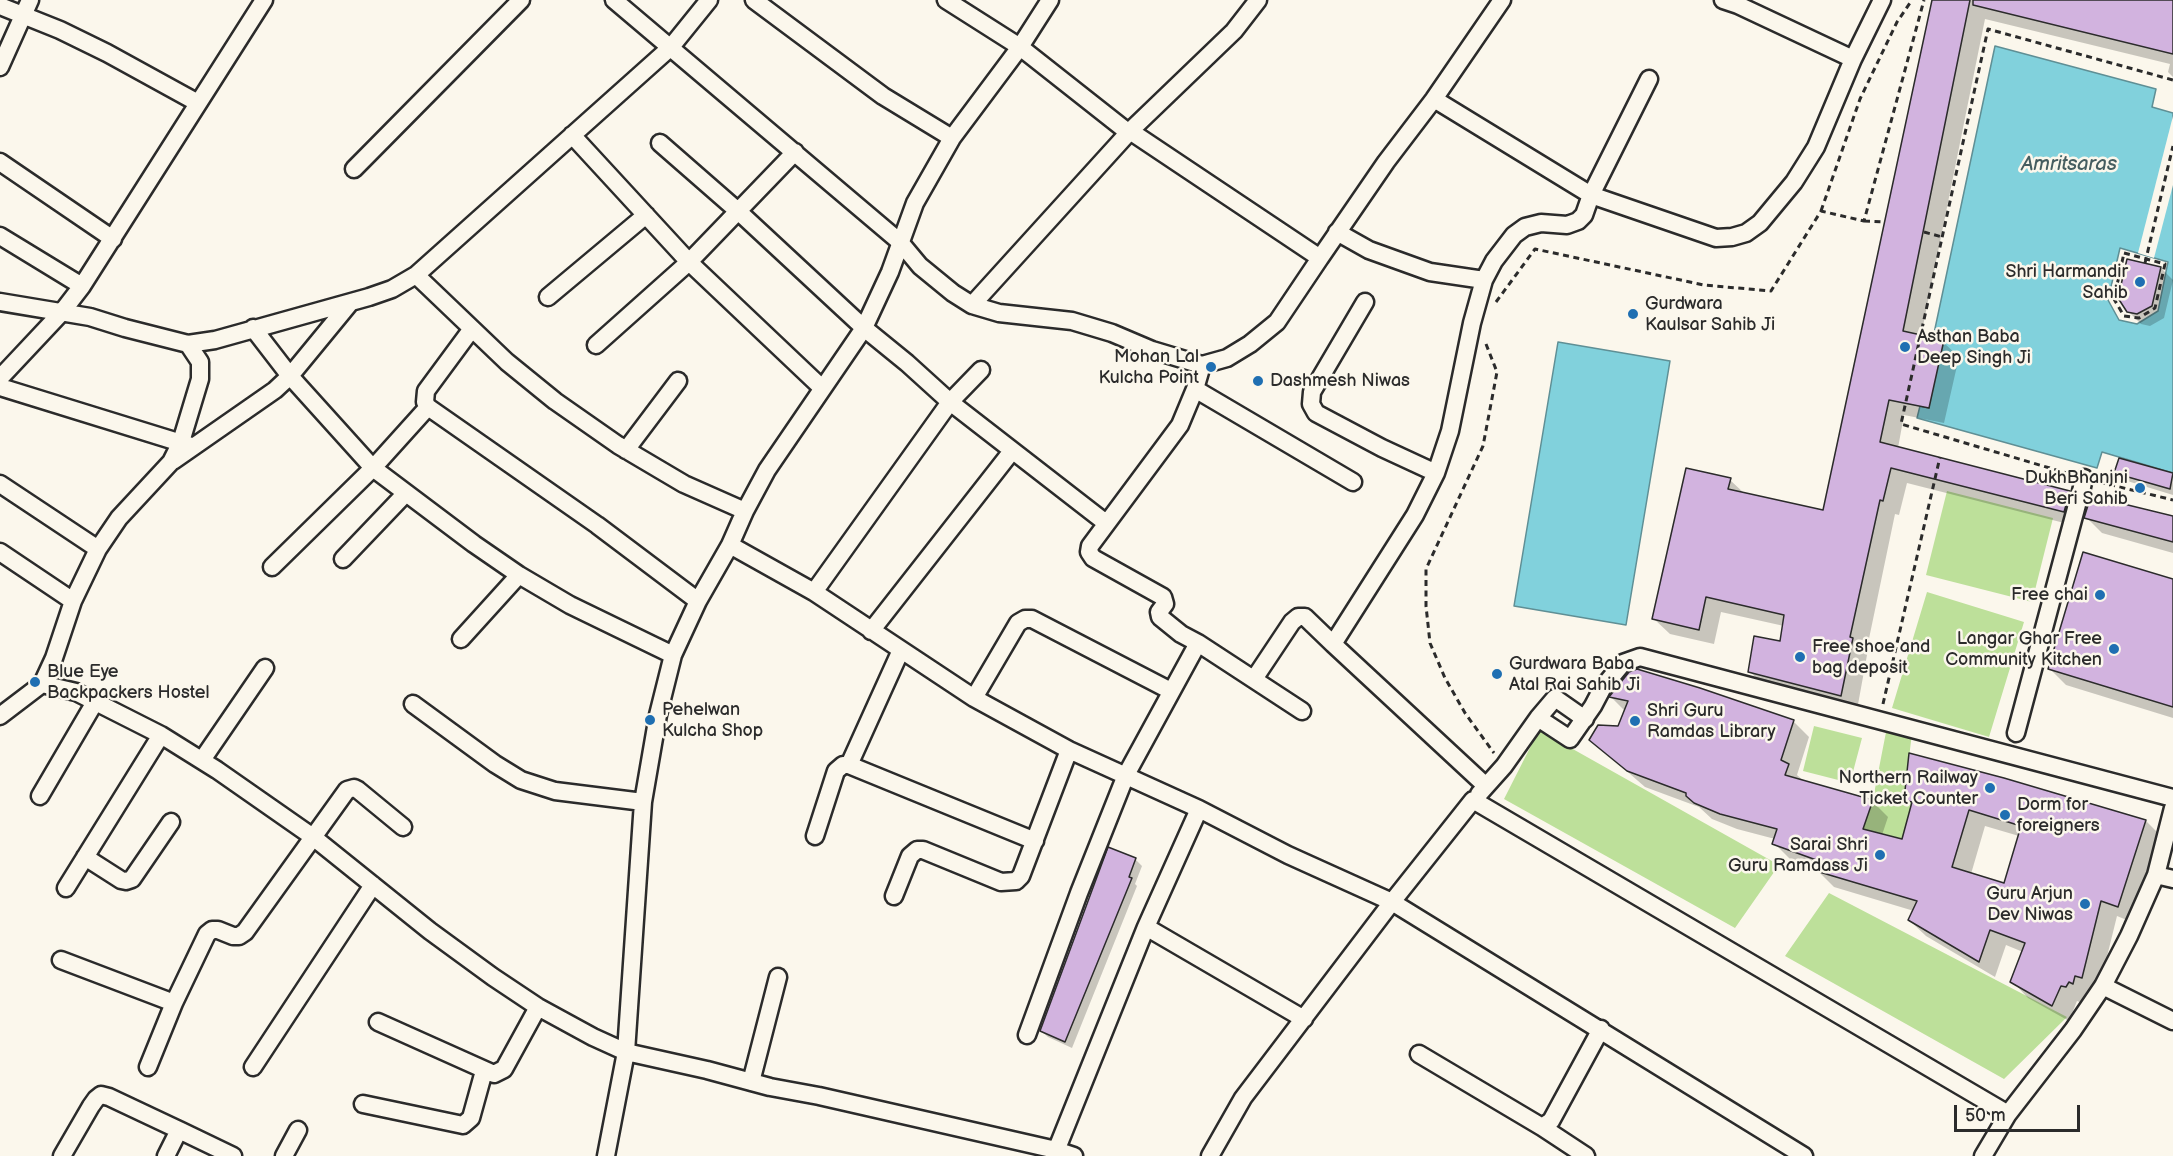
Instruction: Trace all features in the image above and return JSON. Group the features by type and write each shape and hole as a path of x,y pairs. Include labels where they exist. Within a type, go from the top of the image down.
{"street":[{"path":"0,378 62,312 82,286 264,0"},
{"path":"354,169 521,0"},
{"path":"614,0 900,242 920,266 953,293 972,305 999,313 1072,321 1202,365 1227,358 1243,349 1277,322 1386,162 1434,99 1499,1"},
{"path":"0,302 90,317 188,344 216,340 392,289 416,275 671,47 709,0"},
{"path":"754,0 883,96 952,138"},
{"path":"946,0 1020,47 1124,129 1320,258"},
{"path":"606,1156 626,1052 643,801 658,715 673,655 698,601 730,545 744,511 767,470 864,328 890,272 915,203 952,138 1020,47 1050,0"},
{"path":"972,305 1130,131 1234,31 1258,0"},
{"path":"1723,0 1853,59"},
{"path":"1434,99 1591,195 1716,238 1732,237 1746,233 1760,223 1794,182 1811,156 1853,59 1882,0"},
{"path":"0,6 27,7 198,103"},
{"path":"0,67 27,7"},
{"path":"1333,644 1415,515 1436,473 1450,431 1472,323 1484,280 1494,261 1514,235 1525,226 1541,222 1567,225 1578,222 1584,215 1591,195 1650,79"},
{"path":"572,135 689,262 822,388"},
{"path":"660,143 739,212 864,328 950,402 1106,524"},
{"path":"596,345 689,262 795,152"},
{"path":"0,162 113,239"},
{"path":"549,297 646,215"},
{"path":"1337,232 1370,250 1430,272 1484,280"},
{"path":"0,236 82,286"},
{"path":"416,275 471,330 531,383 626,450 684,484 744,511"},
{"path":"1365,302 1312,392 1311,404 1316,413 1436,473"},
{"path":"2,712 42,684 54,658 73,601 98,549 119,518 186,444 275,390 290,376 350,303"},
{"path":"254,328 290,376 372,468 519,575 570,605 673,655"},
{"path":"471,330 426,391 425,402 428,407 597,525 698,601"},
{"path":"186,444 202,370 200,362 188,344"},
{"path":"1202,365 1180,425 1090,546 1089,552 1092,558 1163,597 1165,604 1159,612 1160,617 1181,634 1302,711"},
{"path":"814,592 950,402 981,370"},
{"path":"626,450 678,381"},
{"path":"0,387 186,444"},
{"path":"1195,388 1353,482"},
{"path":"272,567 372,468 428,407"},
{"path":"871,631 1012,451"},
{"path":"2013,744 2085,478"},
{"path":"0,484 98,549"},
{"path":"343,560 406,494"},
{"path":"730,545 814,592 974,698 1069,750 1199,809 1288,855 1392,902 1804,1156"},
{"path":"0,552 73,601"},
{"path":"461,639 519,575"},
{"path":"1254,679 1292,622 1298,617 1305,617 1486,786"},
{"path":"974,698 1018,623 1025,619 1032,619 1171,692"},
{"path":"1027,1035 1079,893 1126,775 1198,643"},
{"path":"849,765 901,650"},
{"path":"1538,718 1570,739 1585,719 1603,687 1623,663 1640,657 1879,721 2013,744 2100,777 2173,798"},
{"path":"202,760 265,668"},
{"path":"42,684 76,693 95,702 161,735 202,760 314,837 430,931 538,1007 593,1037 626,1052 1074,1156"},
{"path":"1210,1156 1243,1098 1392,902 1473,800 1504,766 1555,698 1585,719"},
{"path":"40,796 95,702"},
{"path":"413,704 521,780 555,790 643,801"},
{"path":"66,888 161,735"},
{"path":"894,896 910,856 917,850 923,850 1001,882 1010,883 1021,876 1069,750"},
{"path":"815,836 836,771 843,765 849,765 1035,841"},
{"path":"148,1067 174,1003 207,934 212,930 233,936 239,936 245,932 346,790 350,788 358,790 403,827"},
{"path":"1473,800 2008,1114"},
{"path":"1983,1156 2008,1114 2073,1030 2103,986 2129,936 2156,875 2173,808"},
{"path":"1055,1153 1146,927 1199,809"},
{"path":"85,857 126,881 137,874 171,822"},
{"path":"2156,875 2173,879"},
{"path":"253,1067 373,885"},
{"path":"1146,927 1304,1019"},
{"path":"61,960 174,1003"},
{"path":"751,1082 778,977"},
{"path":"2103,986 2173,1021"},
{"path":"378,1022 494,1074 504,1070 538,1007"},
{"path":"1542,1127 1551,1121 1601,1029"},
{"path":"1419,1054 1542,1127 1586,1156"},
{"path":"363,1104 463,1125 471,1118 484,1071"},
{"path":"62,1156 91,1106 101,1095 233,1156"},
{"path":"284,1156 298,1130"},
{"path":"166,1156 179,1131"}],"path":[{"path":"1493,307 1503,290 1535,249 1704,285 1771,291 1821,211 1860,99 1898,22 1912,0"},
{"path":"1864,221 1924,0"},
{"path":"2173,81 1988,29 1901,424 2085,478 2173,500"},
{"path":"2145,261 2173,146"},
{"path":"1821,211 1864,221 1885,222"},
{"path":"1924,232 1942,237"},
{"path":"2124,253 2145,261 2165,264 2155,308 2139,318 2124,316 2114,299 2124,253"},
{"path":"1482,336 1497,372 1487,427 1483,446 1426,569 1426,606 1430,643 1445,678 1465,713 1504,766"},
{"path":"1879,721 1940,457"}],"green space":[{"path":"1947,491 2053,518 2032,602 1926,575"},
{"path":"1927,592 2024,622 1989,737 1892,708"},
{"path":"1814,726 1862,738 1850,783 1803,771"},
{"path":"1887,727 1912,733 1904,799 1912,802 1900,850 1900,838 1863,829 1873,799"},
{"path":"1539,730 1779,865 1735,928 1504,799"},
{"path":"1829,893 2067,1017 2004,1079 1785,956"}],"water":[{"name":"Amritsaras","path":"1995,46 2156,89 2152,107 2173,113 2173,473 2102,452 2097,468 1917,418 1920,406 1929,408 1933,338","holes":["2120,248 2168,262 2158,311 2137,324 2119,320 2108,300"]},
{"path":"1558,342 1670,361 1626,625 1514,606"}],"pier":[{"path":"2173,116 2173,185 2154,258 2138,253"}],"building":[{"path":"1932,0 1970,0 1903,331 1944,340 1929,408 1889,400 1880,442 2070,491 2064,512 1891,468 1883,501 1880,500 1850,637 1853,638 1841,696 1748,672 1754,636 1780,641 1784,615 1706,597 1699,630 1652,619 1686,468 1731,478 1728,489 1823,510"},
{"path":"1973,0 2173,0 2173,54 1973,5"},
{"name":"Shri Harmandir Sahib","path":"2127,259 2161,267 2152,306 2137,314 2127,312 2118,298"},
{"path":"2119,458 2173,473 2170,489 2114,473"},
{"path":"2091,496 2173,516 2173,542 2084,518"},
{"name":"Langar Ghar Free Community Kitchen","path":"2083,552 2173,579 2173,707 2048,669"},
{"path":"1637,669 1794,720 1781,760 1789,764 1785,775 1873,800 1863,829 1902,839 1912,802 1904,800 1909,753 2146,820 2118,907 2101,901 2082,978 2075,976 2073,984 2069,982 2066,987 2061,986 2052,1006 2010,982 2025,943 1990,930 1979,962 1908,920 1917,901 1816,871 1819,861 1772,844 1777,829 1720,814 1694,803 1686,796 1686,793 1627,771 1589,740 1598,725 1618,726 1628,701 1609,697 1629,672","holes":["1969,810 2021,826 2004,883 1952,867"]},
{"path":"1108,847 1136,858 1129,877 1132,878 1065,1042 1040,1031"}],"place":[{"name":"Shri Harmandir Sahib","path":"2140,282"},
{"name":"Gurdwara Kaulsar Sahib Ji","path":"1633,314"},
{"name":"Asthan Baba Deep Singh Ji","path":"1905,347"},
{"name":"Mohan Lal Kulcha Point","path":"1211,367"},
{"name":"Dashmesh Niwas","path":"1258,381"},
{"name":"DukhBhanjni Beri Sahib","path":"2140,488"},
{"name":"Free chai","path":"2100,595"},
{"name":"Langar Ghar Free Community Kitchen","path":"2114,649"},
{"name":"Free shoe and bag deposit","path":"1800,657"},
{"name":"Gurdwara Baba Atal Rai Sahib Ji","path":"1497,674"},
{"name":"Blue Eye Backpackers Hostel","path":"35,682"},
{"name":"Pehelwan Kulcha Shop","path":"650,720"},
{"name":"Shri Guru Ramdas Library","path":"1635,721"},
{"name":"Northern Railway Ticket Counter","path":"1990,788"},
{"name":"Dorm for foreigners","path":"2005,815"},
{"name":"Sarai Shri Guru Ramdass Ji","path":"1880,855"},
{"name":"Guru Arjun Dev Niwas","path":"2085,904"}]}
